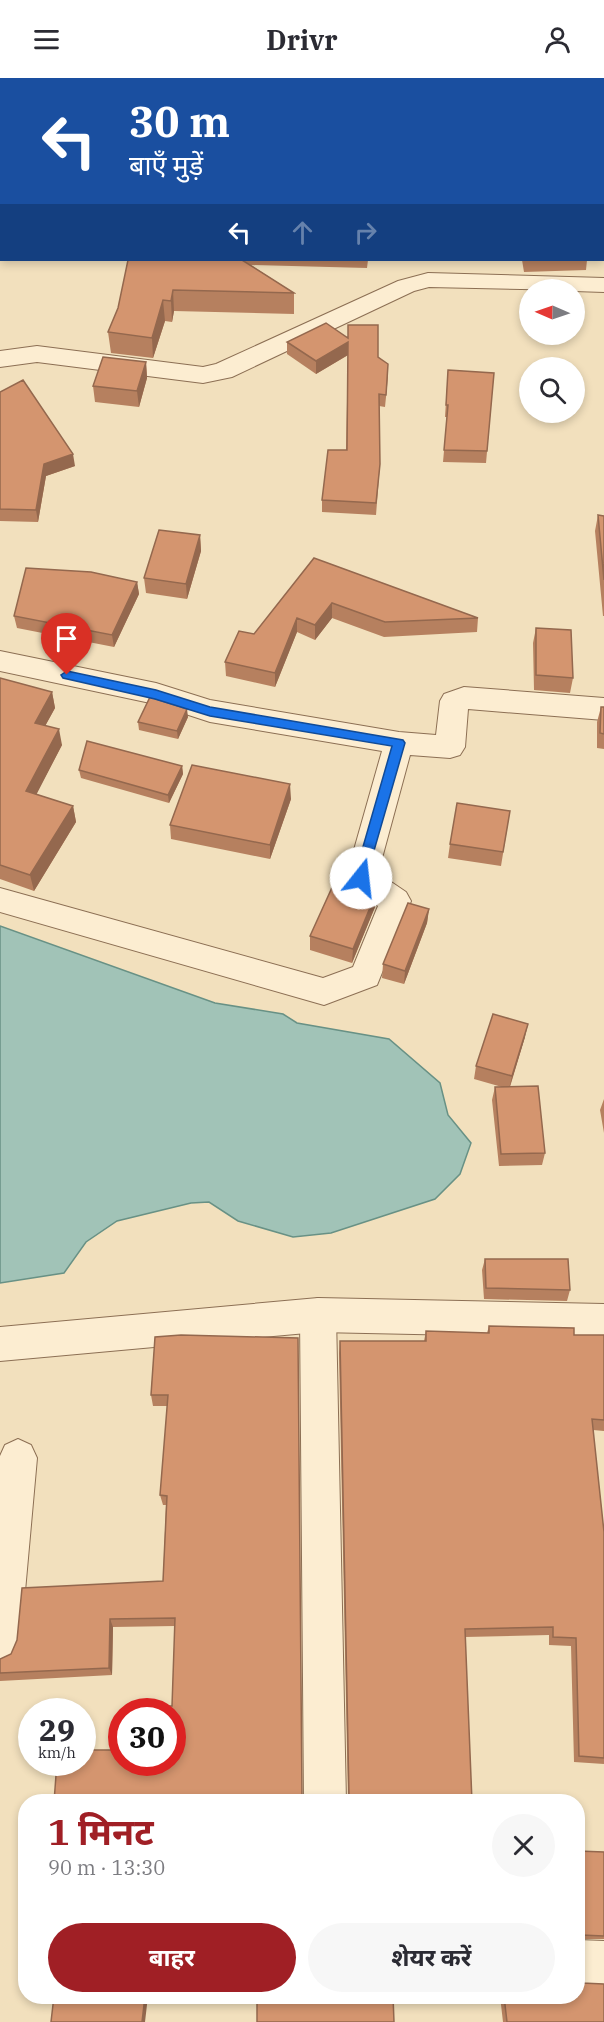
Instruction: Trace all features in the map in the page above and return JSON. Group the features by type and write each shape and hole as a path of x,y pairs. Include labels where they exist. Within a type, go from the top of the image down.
{"street":[{"path":"0,359 37,354 203,375 223,371 406,286 428,280 604,285"},
{"path":"0,661 156,694 210,711 399,743 450,747 454,701 464,698 604,710"},
{"path":"0,900 324,992 356,980 366,976 395,901 361,878 399,743"},
{"path":"0,1344 318,1315 604,1321"},
{"path":"318,1315 324,1794"},
{"path":"0,1647 18,1458"},
{"path":"585,1962 604,1963"}],"water":[{"path":"0,926 215,1003 283,1014 297,1023 389,1039 440,1083 448,1115 471,1143 460,1174 435,1199 331,1233 293,1237 238,1221 209,1202 191,1203 117,1221 86,1242 64,1273 0,1283"}],"building":[{"path":"128,261 244,261 294,293 173,290 171,301 163,300 152,338 108,332 118,308"},
{"path":"326,323 348,338 348,325 378,325 378,357 388,364 386,395 379,394 380,464 376,503 322,500 328,450 347,450 348,342 316,361 287,342"},
{"path":"103,357 146,362 137,391 93,386"},
{"path":"448,370 494,373 487,451 444,450"},
{"path":"23,380 73,454 44,464 36,510 0,509 0,392"},
{"path":"598,515 604,516 604,580"},
{"path":"159,530 200,535 186,584 144,578"},
{"path":"314,558 478,618 385,622 332,603 315,625 297,618 275,673 225,662 239,631 254,634"},
{"path":"26,568 91,572 137,582 112,635 14,616"},
{"path":"536,628 571,630 573,678 536,675"},
{"path":"0,678 52,692 35,723 59,729 26,791 73,806 30,875 0,865"},
{"path":"150,697 187,709 177,731 138,722"},
{"path":"601,707 604,707 604,734 600,733"},
{"path":"87,741 182,766 168,795 79,770"},
{"path":"192,765 290,784 270,845 170,825"},
{"path":"457,803 510,811 503,852 450,844"},
{"path":"335,881 376,893 353,949 310,936"},
{"path":"408,903 429,909 405,971 383,964"},
{"path":"493,1014 528,1024 512,1076 476,1066"},
{"path":"538,1086 545,1153 501,1154 495,1087"},
{"path":"485,1259 568,1259 570,1290 486,1288"},
{"path":"489,1326 574,1328 574,1335 604,1335 604,1420 592,1419 604,1532 604,1758 579,1756 576,1638 553,1637 553,1627 465,1629 472,1794 349,1794 340,1341 426,1341 426,1331 489,1333"},
{"path":"181,1335 298,1338 302,1794 55,1794 56,1776 96,1776 96,1750 108,1750 108,1776 186,1776 186,1698 172,1698 175,1618 110,1619 109,1668 0,1673 0,1659 11,1654 17,1640 22,1588 163,1581 167,1496 160,1495 168,1395 151,1395 155,1337"},
{"path":"585,1851 604,1852 604,1936 585,1935"},
{"path":"585,1983 604,1984 604,2022 507,2022 505,2004 585,2004"},
{"path":"53,2004 144,2004 142,2022 51,2022"},
{"path":"257,2004 393,2004 394,2022 257,2022"}],"route":[{"path":"67,675 156,694 210,711 399,743 361,878"}]}
